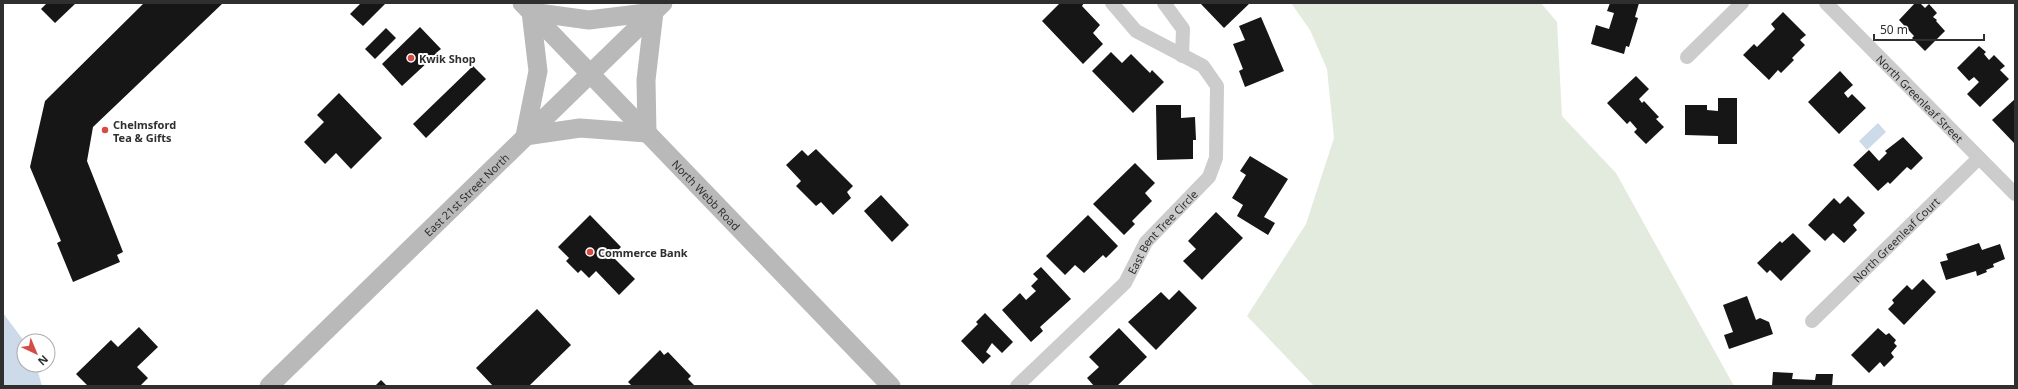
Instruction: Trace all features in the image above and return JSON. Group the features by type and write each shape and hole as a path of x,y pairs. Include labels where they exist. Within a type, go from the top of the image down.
{"main road":[{"path":"526,8 589,20 658,8 646,80 647,133 580,128 525,136 538,71 526,8"},
{"name":"North Webb Road","path":"526,8 891,386"},
{"name":"East 21st Street North","path":"269,386 658,8"}],"street":[{"name":"East Bent Tree Circle","path":"1017,386 1125,283 1146,242 1209,177 1216,158 1217,86 1203,66 1136,31 1112,3"},
{"path":"1164,3 1183,29 1182,56"},
{"path":"1687,56 1742,3"},
{"name":"North Greenleaf Street","path":"1826,3 2015,194"},
{"name":"North Greenleaf Court","path":"1812,320 1979,158"}],"shaded area":[{"path":"1291,3 1541,3 1557,22 1562,116 1616,173 1734,386 1314,386 1247,316 1306,224 1334,138 1327,69 1310,30"}],"water":[{"path":"1878,123 1886,132 1867,150 1859,141"},
{"path":"3,313 18,333 16,333 16,373 38,373 42,386 3,386"}],"building":[{"path":"47,3 76,3 55,23 41,9"},
{"path":"144,3 223,3 93,127 87,161 123,252 117,255 120,262 73,282 57,243 61,241 30,167 45,101"},
{"path":"361,3 386,3 363,26 350,14"},
{"path":"1060,3 1084,3 1082,6 1100,25 1093,33 1103,44 1083,64 1042,21"},
{"path":"1200,3 1250,3 1224,28"},
{"path":"1610,3 1639,3 1635,17 1638,18 1629,47 1626,46 1624,54 1591,44 1596,25 1609,29 1614,13 1607,11"},
{"path":"1915,3 1920,3 1925,8 1929,4 1937,13 1933,17 1945,31 1925,51 1912,38 1914,36 1899,20"},
{"path":"1783,12 1806,35 1800,40 1805,45 1792,58 1794,60 1781,73 1778,70 1769,80 1743,55 1754,44 1757,47 1775,29 1771,24"},
{"path":"1261,17 1284,71 1245,87 1239,71 1243,69 1233,44 1245,40 1239,26"},
{"name":"Kwik Shop","path":"420,27 441,49 436,53 438,55 430,62 429,61 402,86 382,64"},
{"path":"386,28 396,38 375,59 365,49"},
{"path":"1979,46 1986,52 1984,54 1989,60 1994,55 2005,66 2000,70 2009,79 1980,107 1967,94 1979,82 1974,77 1969,81 1957,68"},
{"path":"1111,52 1122,63 1131,54 1150,73 1152,70 1164,82 1133,113 1092,71"},
{"path":"473,66 486,79 426,138 413,124"},
{"path":"1840,71 1853,85 1844,93 1848,98 1852,94 1866,108 1839,134 1808,102"},
{"path":"1636,76 1649,89 1639,99 1642,103 1644,101 1659,117 1656,119 1664,127 1646,144 1634,132 1637,129 1630,121 1627,124 1607,103"},
{"path":"339,93 382,138 351,169 336,153 325,164 304,142 324,122 317,115"},
{"path":"1718,98 1737,98 1737,144 1718,144 1718,136 1685,135 1685,105 1707,105 1707,110 1718,111"},
{"path":"2015,99 2015,144 1992,120"},
{"path":"1156,105 1181,105 1181,118 1195,117 1196,140 1193,140 1193,159 1157,160"},
{"path":"1903,137 1923,158 1911,170 1907,167 1890,184 1888,182 1878,191 1853,165 1869,150 1879,161 1887,153 1885,151"},
{"path":"816,149 853,186 847,192 851,198 833,215 821,202 816,206 796,186 801,181 786,165 802,150 808,156"},
{"path":"1250,156 1288,179 1264,217 1275,223 1268,235 1237,216 1243,205 1232,198 1246,175 1240,171"},
{"path":"1135,163 1155,183 1145,193 1152,201 1132,221 1135,224 1124,235 1093,204"},
{"path":"881,195 909,225 892,242 864,211"},
{"path":"1848,196 1865,213 1853,225 1857,230 1844,243 1833,233 1825,241 1808,225 1834,198 1840,204"},
{"path":"1216,212 1243,238 1202,280 1183,261 1196,249 1188,241"},
{"name":"Commerce Bank","path":"590,215 621,247 612,256 635,279 619,295 596,271 589,278 581,270 578,273 566,261 569,258 558,247"},
{"path":"1088,215 1118,246 1106,258 1103,255 1084,273 1075,265 1065,275 1046,256"},
{"path":"1793,233 1811,251 1781,281 1770,270 1767,273 1757,263 1780,241 1782,243"},
{"path":"1979,243 1982,250 2000,244 2005,259 1993,264 1994,267 1977,276 1976,271 1946,280 1940,262 1948,260 1946,254"},
{"path":"1041,267 1071,299 1040,327 1043,331 1031,342 1002,310 1020,293 1026,300 1036,291 1031,286 1038,279 1033,274"},
{"path":"1923,279 1936,292 1904,325 1888,309 1894,303 1892,300 1907,285 1912,290"},
{"path":"1179,290 1197,308 1156,350 1128,322 1161,292 1169,300"},
{"path":"1747,296 1756,320 1760,318 1769,322 1773,334 1729,349 1724,335 1733,332 1723,305"},
{"path":"537,309 571,345 529,386 493,386 476,368"},
{"path":"985,313 1013,342 1002,353 992,343 986,352 991,356 983,364 961,341 978,324 976,322"},
{"path":"139,327 158,347 137,367 148,378 140,386 88,386 76,374 111,340 118,347"},
{"path":"1119,328 1147,357 1117,386 1094,386 1087,378 1099,367 1089,357"},
{"path":"1878,328 1886,335 1889,333 1896,340 1894,343 1897,346 1891,353 1894,357 1884,367 1880,362 1869,373 1851,355"},
{"path":"660,350 664,355 668,352 691,376 688,379 695,386 632,386 628,382"},
{"path":"1773,372 1793,373 1792,379 1815,380 1816,374 1833,374 1832,386 1772,386"},
{"path":"381,380 387,386 375,386"}],"place":[{"name":"Kwik Shop","path":"411,58"},
{"name":"Chelmsford Tea & Gifts","path":"105,130"},
{"name":"Commerce Bank","path":"590,252"}]}
